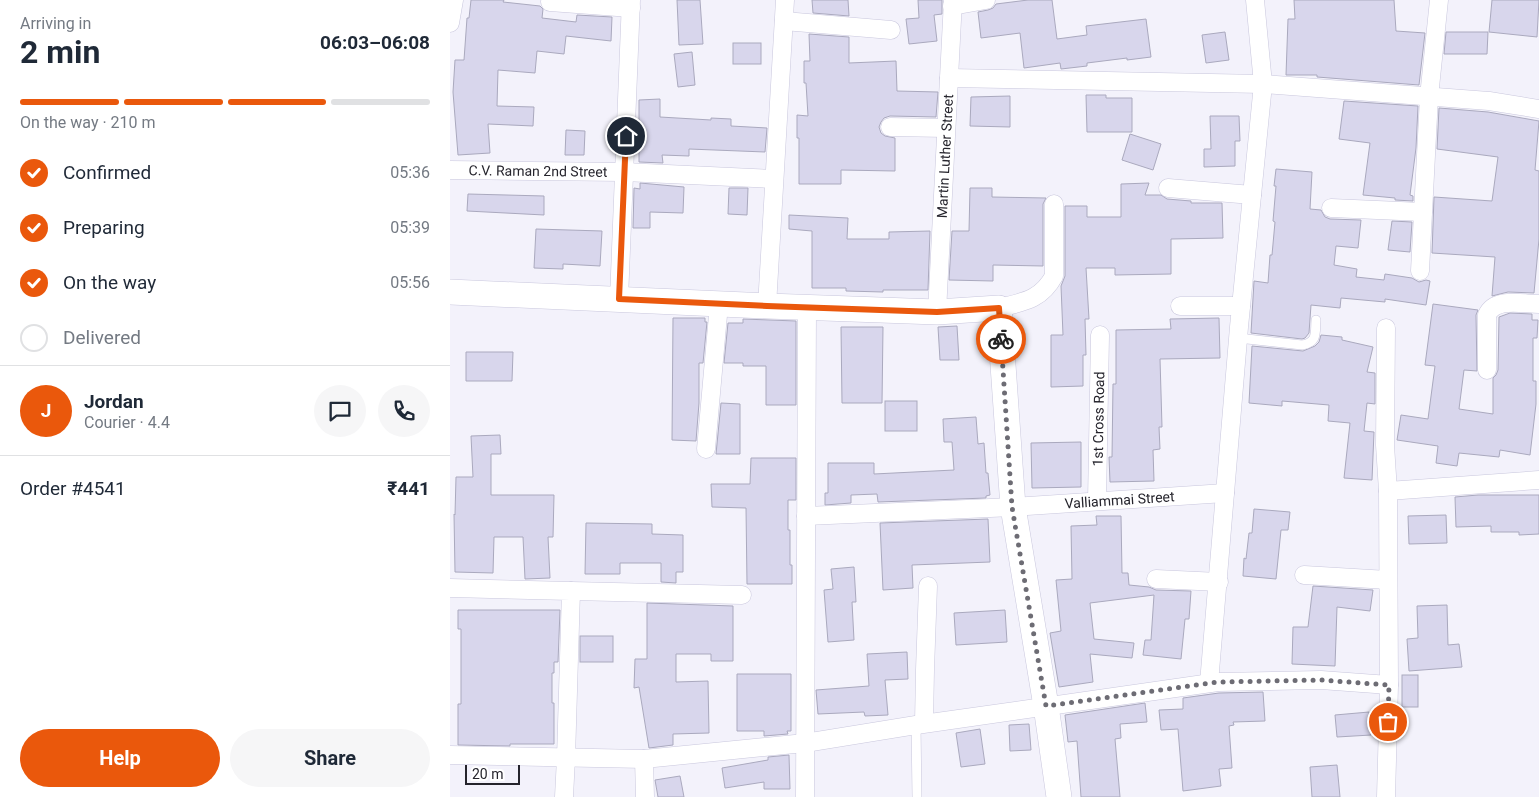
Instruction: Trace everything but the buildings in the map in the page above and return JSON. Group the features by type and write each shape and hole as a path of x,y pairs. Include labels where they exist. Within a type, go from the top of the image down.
{"street":[{"path":"450,23 454,0"},
{"path":"767,306 785,0"},
{"path":"952,3 986,0"},
{"path":"1210,683 1238,338 1263,84 1255,0"},
{"path":"1420,271 1429,97 1439,0"},
{"path":"550,2 631,4 619,299"},
{"name":"Martin Luther Street","path":"937,312 952,3"},
{"path":"784,21 891,30"},
{"path":"949,78 1263,84 1489,101 1539,109"},
{"path":"890,127 946,128"},
{"name":"C.V. Raman 2nd Street","path":"450,170 624,172 774,179"},
{"path":"1168,188 1252,195"},
{"path":"450,292 937,312 999,308 1029,300 1040,294 1054,276 1054,204"},
{"path":"1331,208 1423,212"},
{"path":"1487,370 1487,315 1490,309 1501,303 1539,304"},
{"path":"706,449 719,304"},
{"path":"1180,306 1241,306"},
{"path":"805,797 807,308"},
{"path":"999,308 1012,507 1046,706 1059,797"},
{"path":"1386,328 1385,445 1388,492 1389,685 1386,797"},
{"name":"1st Cross Road","path":"1097,502 1100,335"},
{"path":"1388,492 1539,480"},
{"name":"Valliammai Street","path":"806,516 1012,507 1225,493"},
{"path":"1304,575 1388,580"},
{"path":"1156,579 1219,582"},
{"path":"920,724 928,586"},
{"path":"450,588 742,595"},
{"path":"564,797 570,591"},
{"path":"450,755 644,760 806,743 920,724 1210,683 1321,680 1389,685"},
{"path":"644,760 645,797"}],"lane":[{"path":"1238,338 1302,345 1310,344 1315,338 1316,320"},
{"path":"916,797 920,724"}],"way so far":[{"path":"1001,339 1012,507 1046,706 1218,682 1321,680 1389,685 1388,722"}],"route":[{"path":"626,136 619,299 937,312 999,308 1001,339"}]}
